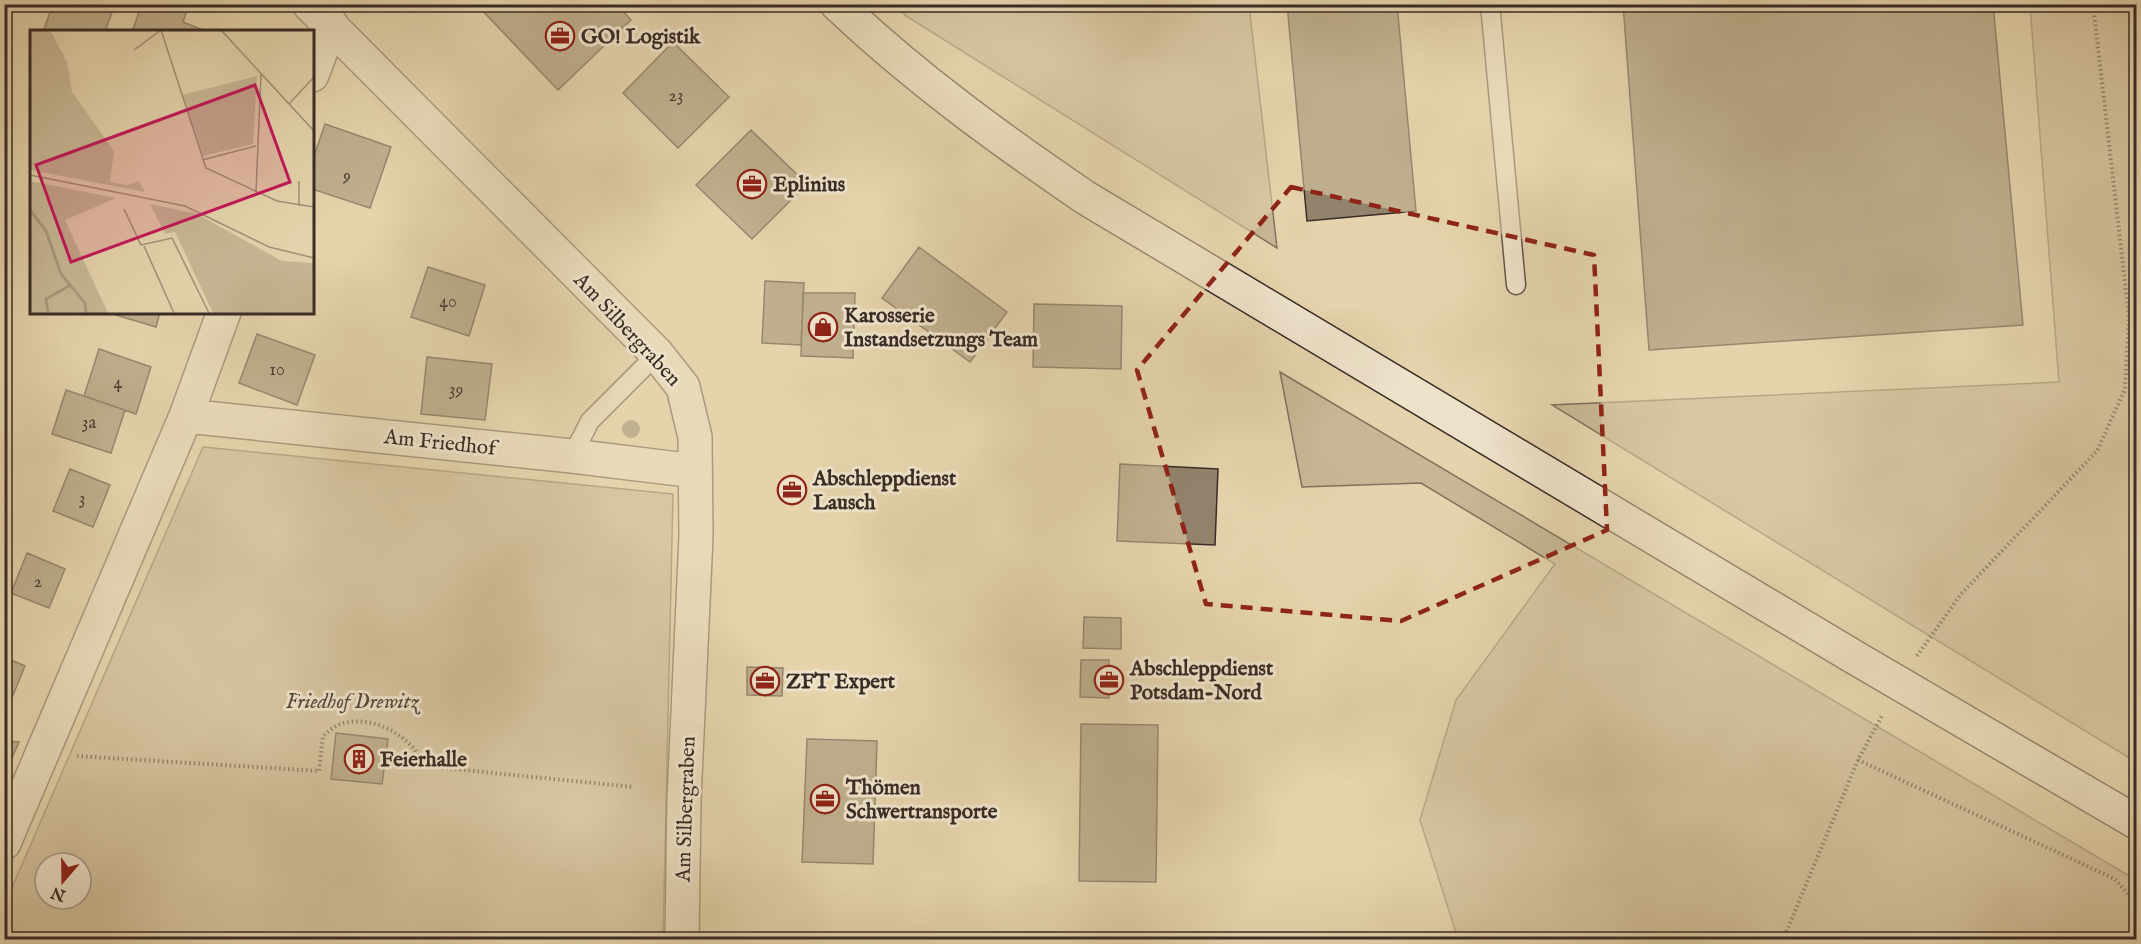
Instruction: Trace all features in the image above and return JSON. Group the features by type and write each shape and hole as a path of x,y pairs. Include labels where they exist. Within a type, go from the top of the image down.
{"street":[{"path":"837,4 886,51 973,120 1086,198 1854,657 2136,822"},
{"path":"314,60 320,14"},
{"name":"Am Silbergraben","path":"320,14 657,354 683,387 695,437 696,536 684,800 682,939"},
{"path":"4,843 186,416 223,314"},
{"name":"Am Friedhof","path":"186,416 695,471"}],"lane":[{"path":"1490,4 1516,285"},
{"path":"572,456 590,421 657,354"}],"path":[{"path":"1914,660 1961,594 2097,452 2125,389 2129,318 2093,4"},
{"path":"1783,939 1858,760 1886,710"},
{"path":"44,753 319,771 323,736 336,726 351,722 389,728 419,753 424,766 633,787"},
{"path":"1858,760 2115,879 2136,903"}],"highlighted area":[{"path":"1291,187 1594,255 1607,530 1401,621 1206,604 1137,370"}],"green space":[{"path":"896,5 1249,5 1277,248 906,16"},
{"path":"2030,5 2136,5 2136,762 1552,405 2059,382"},
{"path":"1280,372 2136,880 2136,939 1458,939 1420,820 1456,700 1555,564 1421,483 1302,487"},
{"name":"Friedhof Drewitz","path":"203,447 673,494 663,939 5,940 5,904"}],"building":[{"path":"4,4 11,4 4,22"},
{"path":"53,4 115,4 106,30 44,30"},
{"path":"142,4 189,4 183,22 203,30 133,30"},
{"name":"GO! Logistik","path":"476,4 616,4 631,20 558,90"},
{"path":"1287,4 1397,4 1416,211 1307,221"},
{"path":"1623,4 1993,4 2023,325 1649,350"},
{"path":"673,42 729,97 678,148 623,93"},
{"path":"325,124 391,147 370,208 314,190 314,156"},
{"name":"Eplinius","path":"751,130 807,184 752,239 696,185"},
{"path":"919,247 1007,312 970,362 882,298"},
{"path":"428,267 485,285 469,336 411,317"},
{"path":"765,281 804,283 801,345 762,343"},
{"path":"803,293 855,293 853,358 801,356"},
{"path":"1034,304 1122,306 1121,369 1033,367"},
{"path":"113,314 159,314 156,327"},
{"path":"257,334 315,355 297,405 239,383"},
{"path":"99,349 151,367 136,414 84,396"},
{"path":"427,357 492,364 485,420 421,414"},
{"path":"66,390 125,410 111,453 52,434"},
{"path":"1120,464 1218,469 1215,545 1117,541"},
{"path":"70,469 110,485 93,527 53,511"},
{"path":"27,553 65,569 49,608 11,593"},
{"path":"1084,617 1121,618 1121,649 1083,648"},
{"path":"4,657 25,666 9,705 4,704"},
{"path":"1081,660 1109,660 1109,698 1080,697"},
{"name":"ZFT Expert","path":"747,667 783,668 782,696 747,695"},
{"path":"1081,724 1158,725 1156,882 1079,881"},
{"name":"Feierhalle","path":"336,733 388,739 382,784 331,779"},
{"path":"807,739 877,741 873,864 802,862"},
{"path":"4,741 19,742 4,776"}],"place":[{"name":"GO! Logistik","path":"560,36"},
{"name":"Eplinius","path":"752,184"},
{"name":"Karosserie Instandsetzungs Team","path":"823,327"},
{"name":"Abschleppdienst Lausch","path":"792,490"},
{"name":"Abschleppdienst Potsdam-Nord","path":"1109,680"},
{"name":"ZFT Expert","path":"765,681"},
{"name":"Feierhalle","path":"359,759"},
{"name":"Thömen Schwertransporte","path":"825,799"}]}
